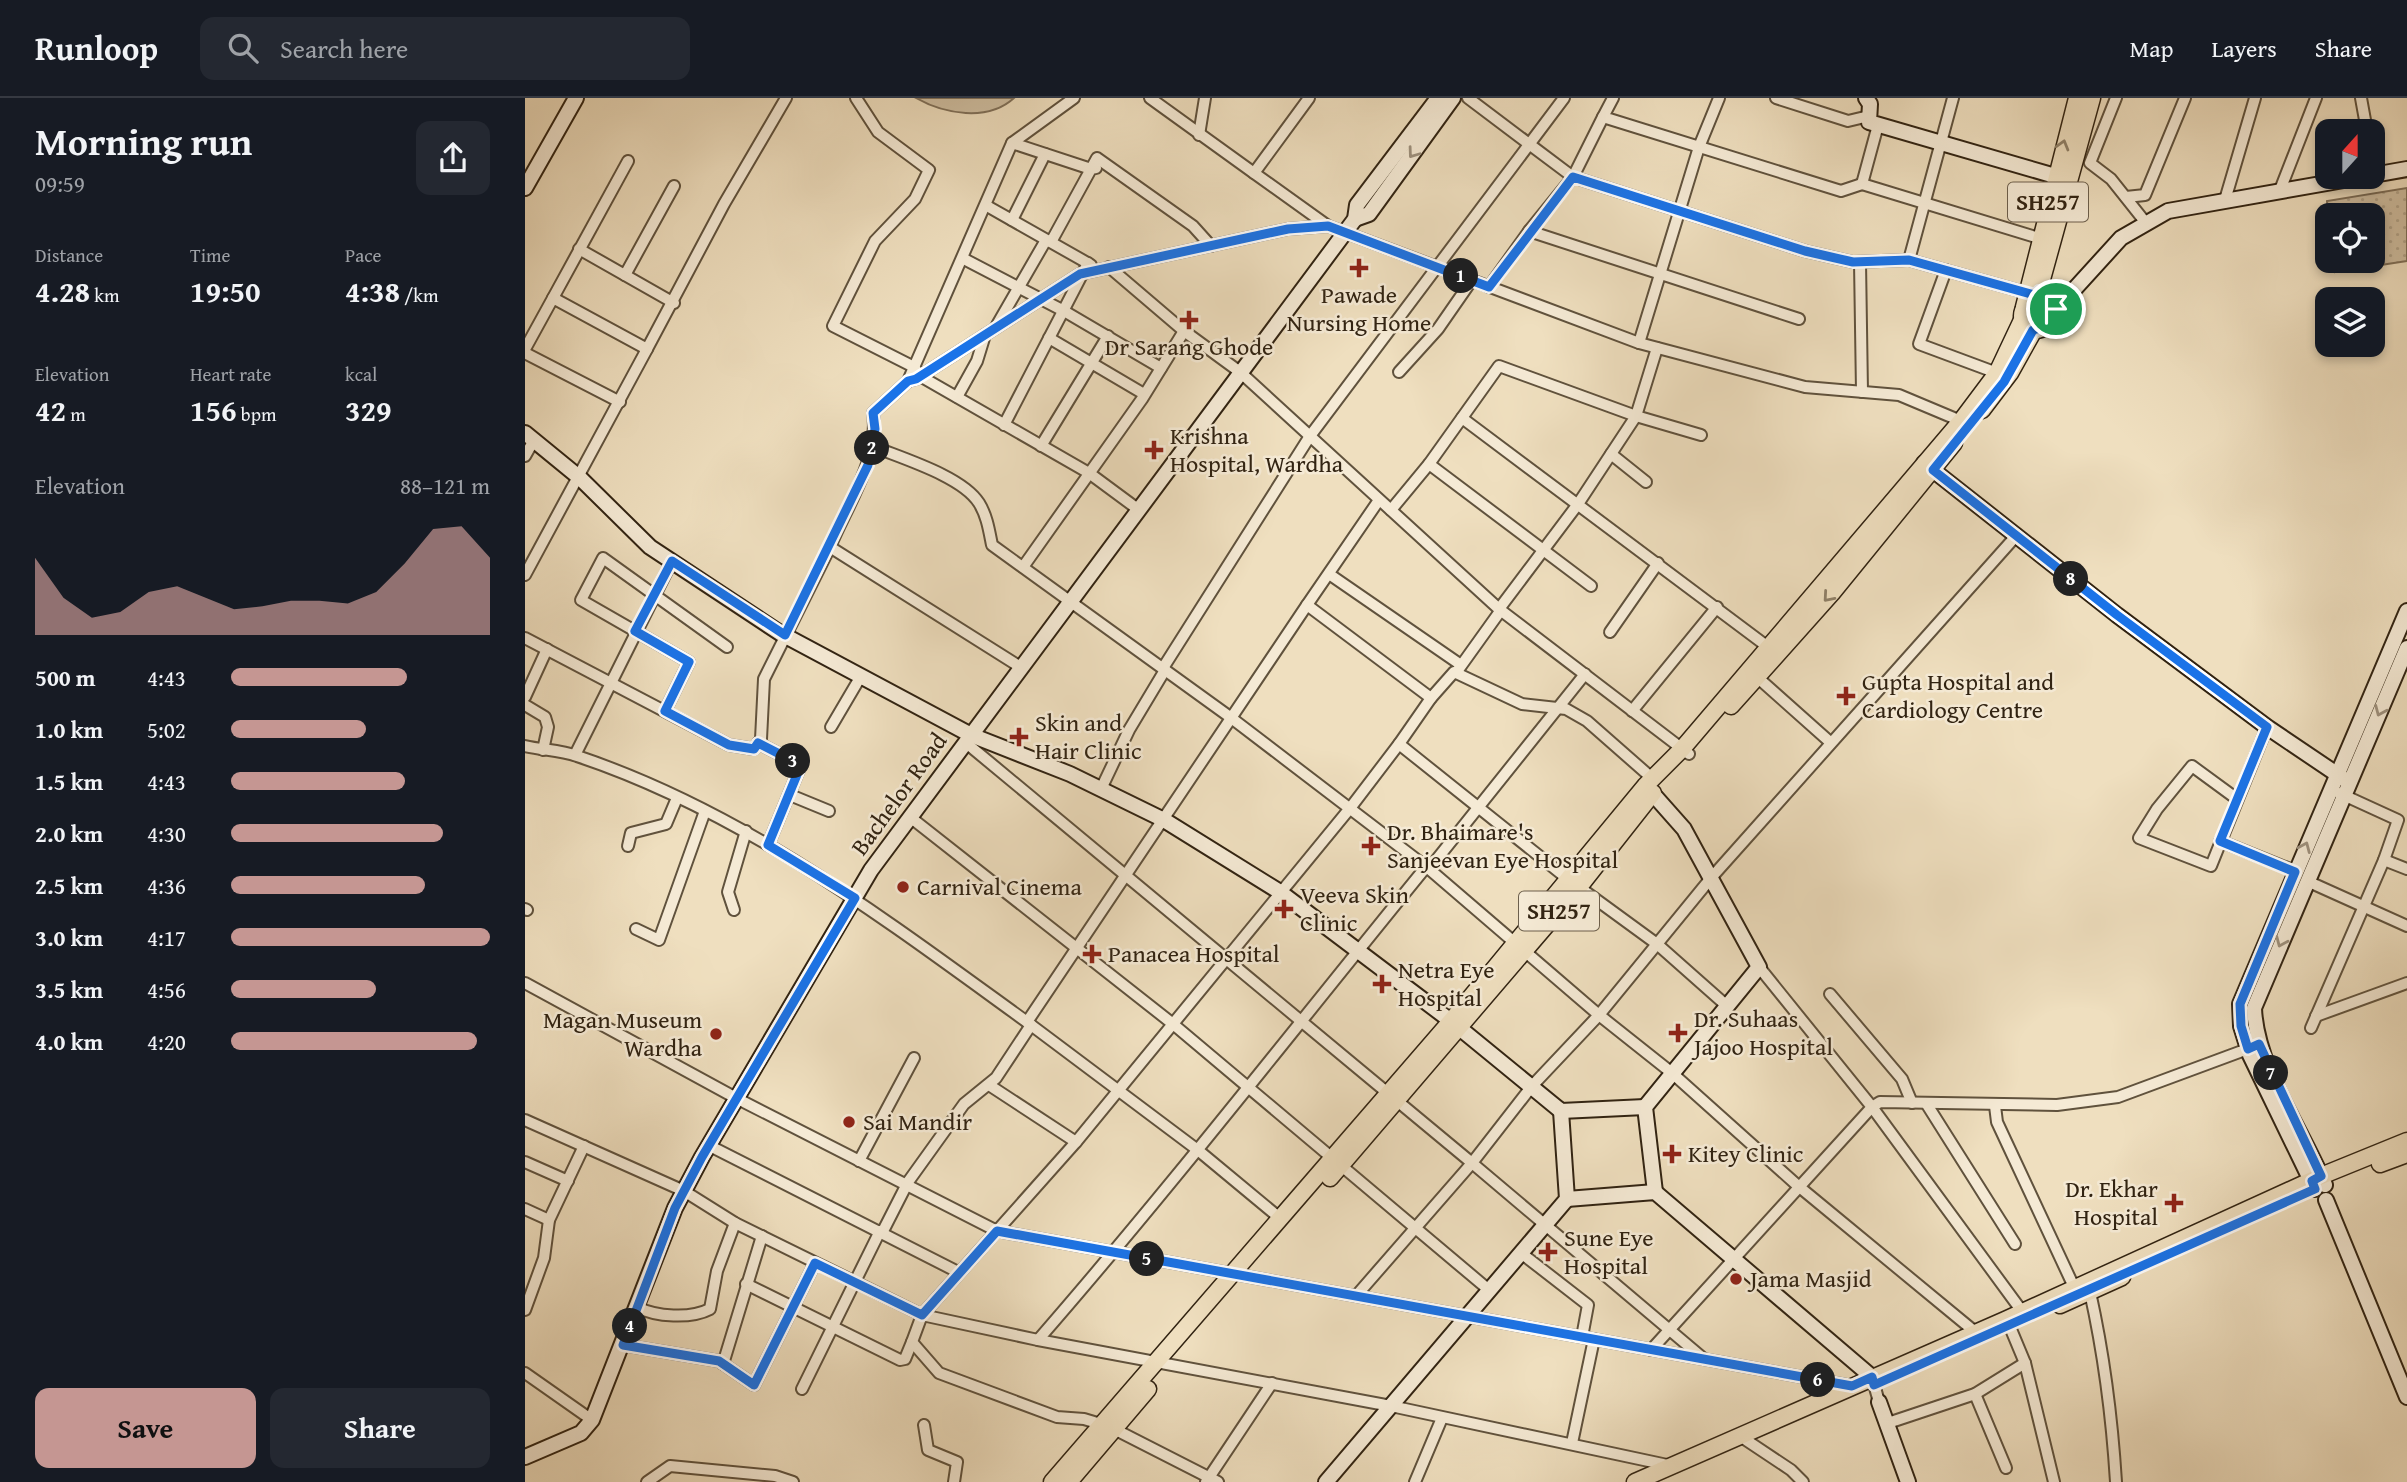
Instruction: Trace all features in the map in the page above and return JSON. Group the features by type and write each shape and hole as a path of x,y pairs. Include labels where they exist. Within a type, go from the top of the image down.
{"main road":[{"name":"SH257","path":"1069,1482 1163,1363 1394,1096 1653,786 1757,677 1832,593 1997,373 2031,305 2039,237 2077,98"},
{"name":"SH257","path":"1685,751 1768,647 2004,382 2082,161 2091,104"},
{"path":"2031,305 2053,312 2044,327 2031,305"},
{"path":"2320,1186 2407,1142"},
{"path":"1653,1482 1676,1467 1852,1386 1873,1381 2010,1326 2096,1283 2320,1186 2407,1154"},
{"name":"SH257","path":"1238,1275 1281,1219 1336,1164"},
{"path":"1635,1482 1746,1440 1974,1331 2021,1310 2096,1283"},
{"name":"SH257","path":"1052,1482 1110,1427"}],"street":[{"path":"527,181 576,98"},
{"path":"525,575 674,303 724,204 786,98"},
{"path":"856,98 878,132 929,170 915,199 875,241 833,326 1089,473 1139,510"},
{"path":"917,372 1012,143 1074,98"},
{"path":"1150,98 1328,226 1343,233 1639,343 1805,387 1899,395 1961,421"},
{"path":"1199,135 1205,98"},
{"name":"Bachelor Road","path":"1355,219 1357,205 1438,98"},
{"name":"Bachelor Road","path":"592,1420 684,1191 708,1145 855,898 910,817 1343,233 1355,219 1369,214 1453,98"},
{"path":"1468,98 1573,177 1760,238 1860,262 1909,260 1945,270 2031,305"},
{"path":"1101,789 1129,730 1164,669 1310,436 1564,98"},
{"path":"1489,287 1529,231 1573,177 1613,98"},
{"path":"1639,343 1699,147 1719,98"},
{"path":"1776,98 1848,121 1873,120 1941,144 2055,176"},
{"path":"1862,184 1873,120 1866,98"},
{"path":"1909,260 1954,98"},
{"path":"2116,98 2082,161 2112,179 2146,223"},
{"path":"2126,197 2145,195 2185,98"},
{"path":"2225,200 2255,98"},
{"path":"2280,190 2316,98"},
{"path":"2361,98 2365,119"},
{"path":"1254,173 1306,99"},
{"path":"2091,104 2107,117"},
{"path":"1603,117 1841,191 1862,184 2039,237"},
{"path":"1012,143 1091,169"},
{"path":"1012,220 1045,154"},
{"path":"996,328 1097,158 1193,226 1211,246"},
{"path":"620,402 525,351 628,161"},
{"path":"2385,171 2407,169"},
{"path":"2053,312 2121,237 2168,211 2315,183"},
{"path":"625,275 674,186"},
{"path":"987,206 1088,263 1104,268 1240,372 1500,610 1685,751"},
{"path":"525,638 742,750 754,749 758,743 764,711 764,680 868,465 875,429 873,413 917,372 985,335 1080,274 1288,229 1328,226"},
{"path":"1529,231 1799,319"},
{"path":"579,249 674,303"},
{"path":"964,258 1064,311 1161,368"},
{"path":"1860,262 1862,391"},
{"path":"1004,425 1088,263"},
{"path":"1945,270 1919,344 1997,373"},
{"path":"1399,372 1437,329 1472,280"},
{"path":"553,298 647,349"},
{"path":"1023,567 1145,394 1184,331"},
{"path":"957,397 977,361 985,335"},
{"path":"1041,446 1108,336"},
{"path":"1049,338 1145,394"},
{"path":"746,1284 831,1328 900,1360 905,1359 922,1315 1076,1142 1351,807 1431,698 1459,669 1578,505 1636,416 1657,348"},
{"path":"1391,510 1429,464 1499,366 1636,416 1701,435"},
{"path":"1462,418 1658,562 1768,647"},
{"path":"525,456 530,436 580,478 650,547 785,635 968,739 1101,789 1164,820 1280,892 1455,1024 1561,1111 1645,1107"},
{"path":"872,446 944,477 977,500 986,516 992,545 1230,717 1428,868 1599,1015 1672,1073 1797,1185 1974,1331"},
{"path":"1611,454 1646,482"},
{"path":"1429,464 1591,586"},
{"path":"1928,466 2340,785 2398,820 2384,860 2311,1028"},
{"path":"802,1389 854,1281 907,1185 966,1101 989,1085 1076,948 1164,820 1230,717 1379,500"},
{"path":"1356,1296 1472,1163 1532,1086 1599,1015 1711,878 2016,536"},
{"path":"830,547 1022,668"},
{"path":"665,711 689,662 581,600 603,558 727,647"},
{"path":"575,755 672,561"},
{"path":"1610,632 1658,562"},
{"path":"1329,574 1459,669 1523,704 1566,709 1587,721 1653,786 1684,829 1759,967 1872,1107 2021,1310"},
{"path":"1307,605 1431,698"},
{"path":"1632,710 1717,607"},
{"path":"2407,611 2340,785 2301,876 2240,1004 2241,1026 2320,1186 2407,1397"},
{"path":"2340,785 2407,648"},
{"path":"525,697 547,649"},
{"path":"1038,1340 1199,1151 1356,950 1428,868 1585,674"},
{"path":"831,727 861,676"},
{"path":"1757,677 1830,742"},
{"path":"525,705 545,717 548,727 543,750"},
{"path":"2237,799 2192,766 2157,809 2139,838 2211,866 2267,727"},
{"path":"968,739 1705,1359"},
{"path":"758,743 801,765 768,845"},
{"path":"1399,744 1574,883 1657,944 1727,1006"},
{"path":"525,746 575,755 677,798 746,831 855,898 1199,1151 1281,1219"},
{"path":"790,795 829,811"},
{"path":"628,846 631,832 666,824 677,798"},
{"path":"636,929 659,940 705,811"},
{"path":"910,817 1173,1024 1336,1164 1489,1290"},
{"path":"734,910 728,892 746,831"},
{"path":"2220,841 2407,926"},
{"path":"2384,860 2407,869"},
{"path":"1759,967 1645,1107 1655,1192 1873,1381 1908,1482"},
{"path":"2316,1016 2407,982"},
{"path":"525,983 736,1098 997,1231 1852,1386"},
{"path":"1830,994 1902,1079 1912,1103"},
{"path":"1651,1350 1797,1185 1872,1107 1880,1102 2057,1105 2118,1097 2253,1047"},
{"path":"859,1161 913,1058"},
{"path":"989,1085 1076,1142"},
{"path":"1926,1103 2015,1244"},
{"path":"1995,1106 1997,1122 2096,1283 2116,1482"},
{"path":"1326,1482 1567,1199 1561,1111"},
{"path":"525,1120 684,1191 735,1223 922,1315 1038,1340 1391,1406 1676,1467"},
{"path":"708,1145 958,1272"},
{"path":"525,1310 544,1258 549,1220 584,1146"},
{"path":"525,1162 568,1181"},
{"path":"1567,1199 1655,1192"},
{"path":"525,1209 549,1220"},
{"path":"637,1307 650,1314 699,1315 710,1309 717,1271 735,1223"},
{"path":"723,1364 762,1236"},
{"path":"1521,1254 1588,1305 1582,1337"},
{"path":"623,1345 723,1364 754,1385 815,1263"},
{"path":"2010,1326 2025,1363 2055,1482"},
{"path":"1572,1443 1594,1339"},
{"path":"912,1342 939,1373 1057,1417 1084,1419 1110,1427 1212,1481 1272,1383"},
{"path":"1888,1423 1975,1394 2025,1363"},
{"path":"525,1373 592,1420 582,1433 525,1457"},
{"path":"1975,1394 2005,1468"},
{"path":"1415,1482 1441,1418"},
{"path":"924,1425 928,1450 957,1462 954,1482"},
{"path":"1746,1440 1791,1469 1803,1482"},
{"path":"647,1482 670,1466 775,1476 793,1482"}],"shaded area":[{"path":"916,98 1014,98 992,110 966,113 939,108"},
{"path":"2407,188 2407,261 2385,264 2385,203 2327,201"}],"place":[{"name":"Pawade Nursing Home","path":"1359,268"},
{"name":"Dr Sarang Ghode","path":"1189,320"},
{"name":"Krishna Hospital, Wardha","path":"1154,450"},
{"name":"Gupta Hospital and Cardiology Centre","path":"1846,696"},
{"name":"Skin and Hair Clinic","path":"1019,737"},
{"name":"Dr. Bhaimare's Sanjeevan Eye Hospital","path":"1371,846"},
{"name":"Carnival Cinema","path":"903,887"},
{"name":"Veeva Skin Clinic","path":"1284,909"},
{"name":"Panacea Hospital","path":"1092,954"},
{"name":"Netra Eye Hospital","path":"1382,984"},
{"name":"Dr. Suhaas Jajoo Hospital","path":"1678,1033"},
{"name":"Magan Museum Wardha","path":"716,1034"},
{"name":"Sai Mandir","path":"849,1122"},
{"name":"Kitey Clinic","path":"1672,1154"},
{"name":"Dr. Ekhar Hospital","path":"2174,1203"},
{"name":"Sune Eye Hospital","path":"1548,1252"},
{"name":"Jama Masjid","path":"1736,1279"}],"route":[{"path":"1573,177 1805,251 1853,262 1909,260 2038,296 2039,291 2056,309 2044,327 2033,330 1999,390 1933,470 2117,615 2267,727 2220,841 2295,872 2240,1004 2241,1026 2248,1049 2259,1044 2299,1126 2321,1176 2312,1181 2315,1189 1874,1385 1872,1377 1852,1386 997,1231 922,1315 815,1263 784,1330 754,1385 719,1361 623,1345 675,1208 702,1157 855,898 768,845 801,765 758,743 754,749 742,750 729,745 665,711 689,662 635,631 672,561 785,635 868,465 875,429 873,413 908,381 916,379 1080,274 1288,229 1328,226 1489,287 1529,231 1573,177"}]}
